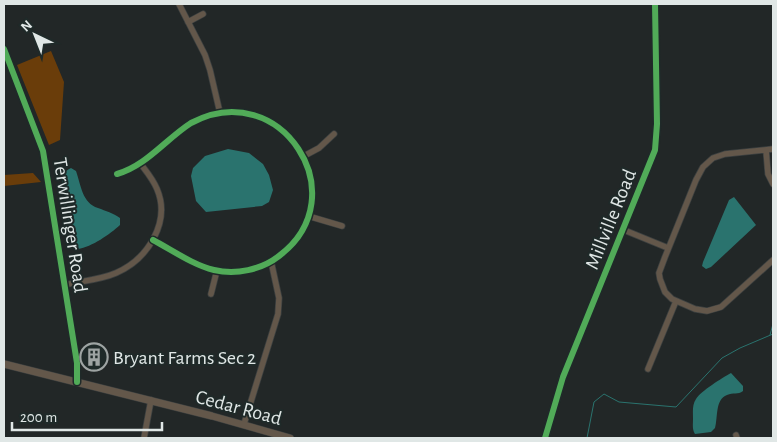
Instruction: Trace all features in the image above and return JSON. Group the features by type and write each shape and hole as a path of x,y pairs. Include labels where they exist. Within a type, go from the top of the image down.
{"street":[{"path":"179,4 210,70 220,113"},
{"name":"Millville Road","path":"545,438 563,377 624,230 652,160 656,145 658,124 655,4"},
{"path":"188,22 203,14"},
{"name":"Terwillinger Road","path":"4,49 42,151 77,363 77,382"},
{"path":"117,174 128,171 140,164 191,123 200,118 220,113 249,114 267,120 291,137 304,156 310,175 312,193 308,216 297,238 287,250 272,261 245,271 227,272 192,261 153,240"},
{"path":"304,156 319,148 334,134"},
{"path":"773,149 730,152 719,155 703,167 668,248 661,267 660,279 665,292 676,302 701,311 707,311 721,307 773,260"},
{"path":"766,150 768,174 773,184"},
{"path":"64,285 105,277 122,270 138,259 153,240 160,220 160,197 151,178 140,164"},
{"path":"308,216 342,226"},
{"path":"624,230 668,248"},
{"path":"244,424 278,314 279,298 272,261"},
{"path":"211,294 216,270"},
{"path":"648,369 676,302"},
{"name":"Cedar Road","path":"4,364 244,424 290,438"},
{"path":"144,438 151,400"}],"shaded area":[{"path":"51,51 64,82 60,140 49,145 17,65"},
{"path":"33,173 41,182 4,186 4,175"}],"water":[{"path":"228,149 249,153 263,164 269,175 273,190 269,202 262,206 206,212 196,201 191,176 193,168 205,156"},
{"path":"71,168 76,171 85,198 93,206 120,218 120,225 111,232 95,243 78,249 73,244 69,231 62,181 63,175"},
{"path":"734,197 756,225 711,267 706,269 702,266 703,262 729,200"},
{"path":"731,373 743,386 743,391 727,395 720,400 715,428 711,432 695,434 693,430 693,411 696,399 717,381"}],"waterway":[{"path":"770,335 773,324"},
{"path":"587,438 594,402 604,394 619,402 676,407 722,358 773,334"}],"cycle path":[{"path":"545,438 563,377 655,150 657,124 655,4"},
{"path":"4,49 43,151 77,363 77,382"},
{"path":"117,174 147,159 191,123 224,112 254,115 279,128 298,149 310,175 312,203 302,231 272,261 248,270 231,272 214,270 190,261 153,240"}],"place":[{"name":"Bryant Farms Sec 2","path":"94,357"}]}
